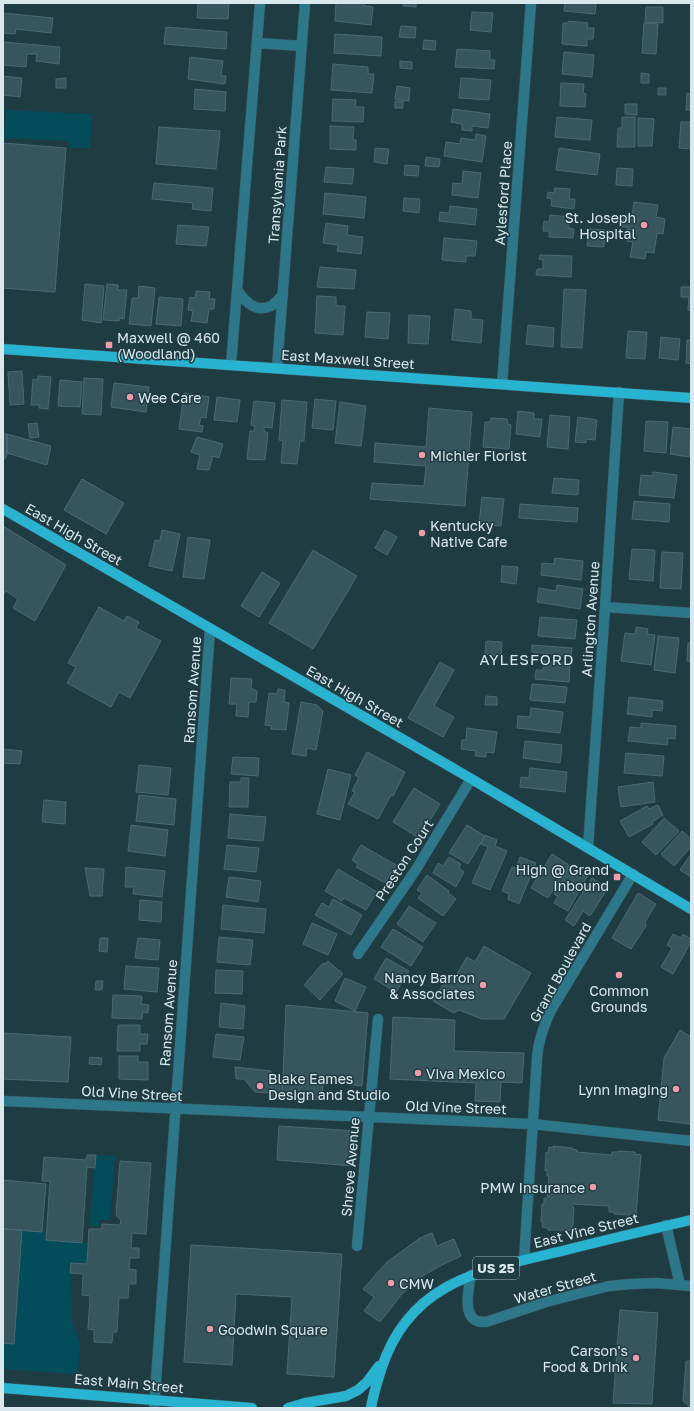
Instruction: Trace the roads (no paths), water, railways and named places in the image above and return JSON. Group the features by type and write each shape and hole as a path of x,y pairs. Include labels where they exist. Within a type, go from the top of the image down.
{"main road":[{"name":"East Maxwell Street","path":"3,349 691,398"},
{"name":"East High Street","path":"3,509 471,779 691,909"},
{"name":"East Vine Street","path":"371,1408 384,1360 402,1324 418,1307 436,1293 453,1283 471,1275 524,1260 691,1220"},
{"name":"East Vine Street","path":"288,1408 305,1403 346,1396 358,1390 367,1382 384,1360"},
{"name":"East Main Street","path":"3,1388 154,1404 252,1408"}],"street":[{"path":"232,365 260,3"},
{"name":"Transylvania Park","path":"277,368 305,3"},
{"name":"Aylesford Place","path":"502,384 531,3"},
{"path":"257,42 302,46"},
{"path":"237,290 246,302 258,308 272,306 283,295"},
{"name":"Arlington Avenue","path":"588,848 606,607 619,392"},
{"path":"606,607 691,613"},
{"name":"Ransom Avenue","path":"154,1404 210,629"},
{"name":"Preston Court","path":"358,954 415,871 471,779"},
{"name":"Grand Boulevard","path":"524,1260 538,1047 542,1032 550,1012 633,874"},
{"name":"Shreve Avenue","path":"357,1246 378,1019"},
{"name":"Old Vine Street","path":"3,1101 532,1124 691,1141"},
{"path":"666,1225 680,1285"},
{"name":"Water Street","path":"471,1275 467,1299 468,1308 473,1319 486,1322 493,1321 546,1302 609,1286 643,1283 691,1286"}],"place":[{"name":"St. Joseph Hospital","path":"644,225"},
{"name":"Maxwell @ 460 (Woodland)","path":"109,345"},
{"name":"Wee Care","path":"130,397"},
{"name":"Michler Florist","path":"422,455"},
{"name":"Kentucky Native Cafe","path":"422,533"},
{"name":"High @ Grand Inbound","path":"617,877"},
{"name":"Common Grounds","path":"619,975"},
{"name":"Nancy Barron & Associates","path":"483,985"},
{"name":"Viva Mexico","path":"418,1073"},
{"name":"Blake Eames Design and Studio","path":"260,1086"},
{"name":"Lynn Imaging","path":"676,1089"},
{"name":"PMW Insurance","path":"593,1187"},
{"name":"CMW","path":"391,1283"},
{"name":"Goodwin Square","path":"210,1329"},
{"name":"Carson's Food & Drink","path":"636,1358"}],"district":[{"name":"AYLESFORD","path":"527,659"}]}
